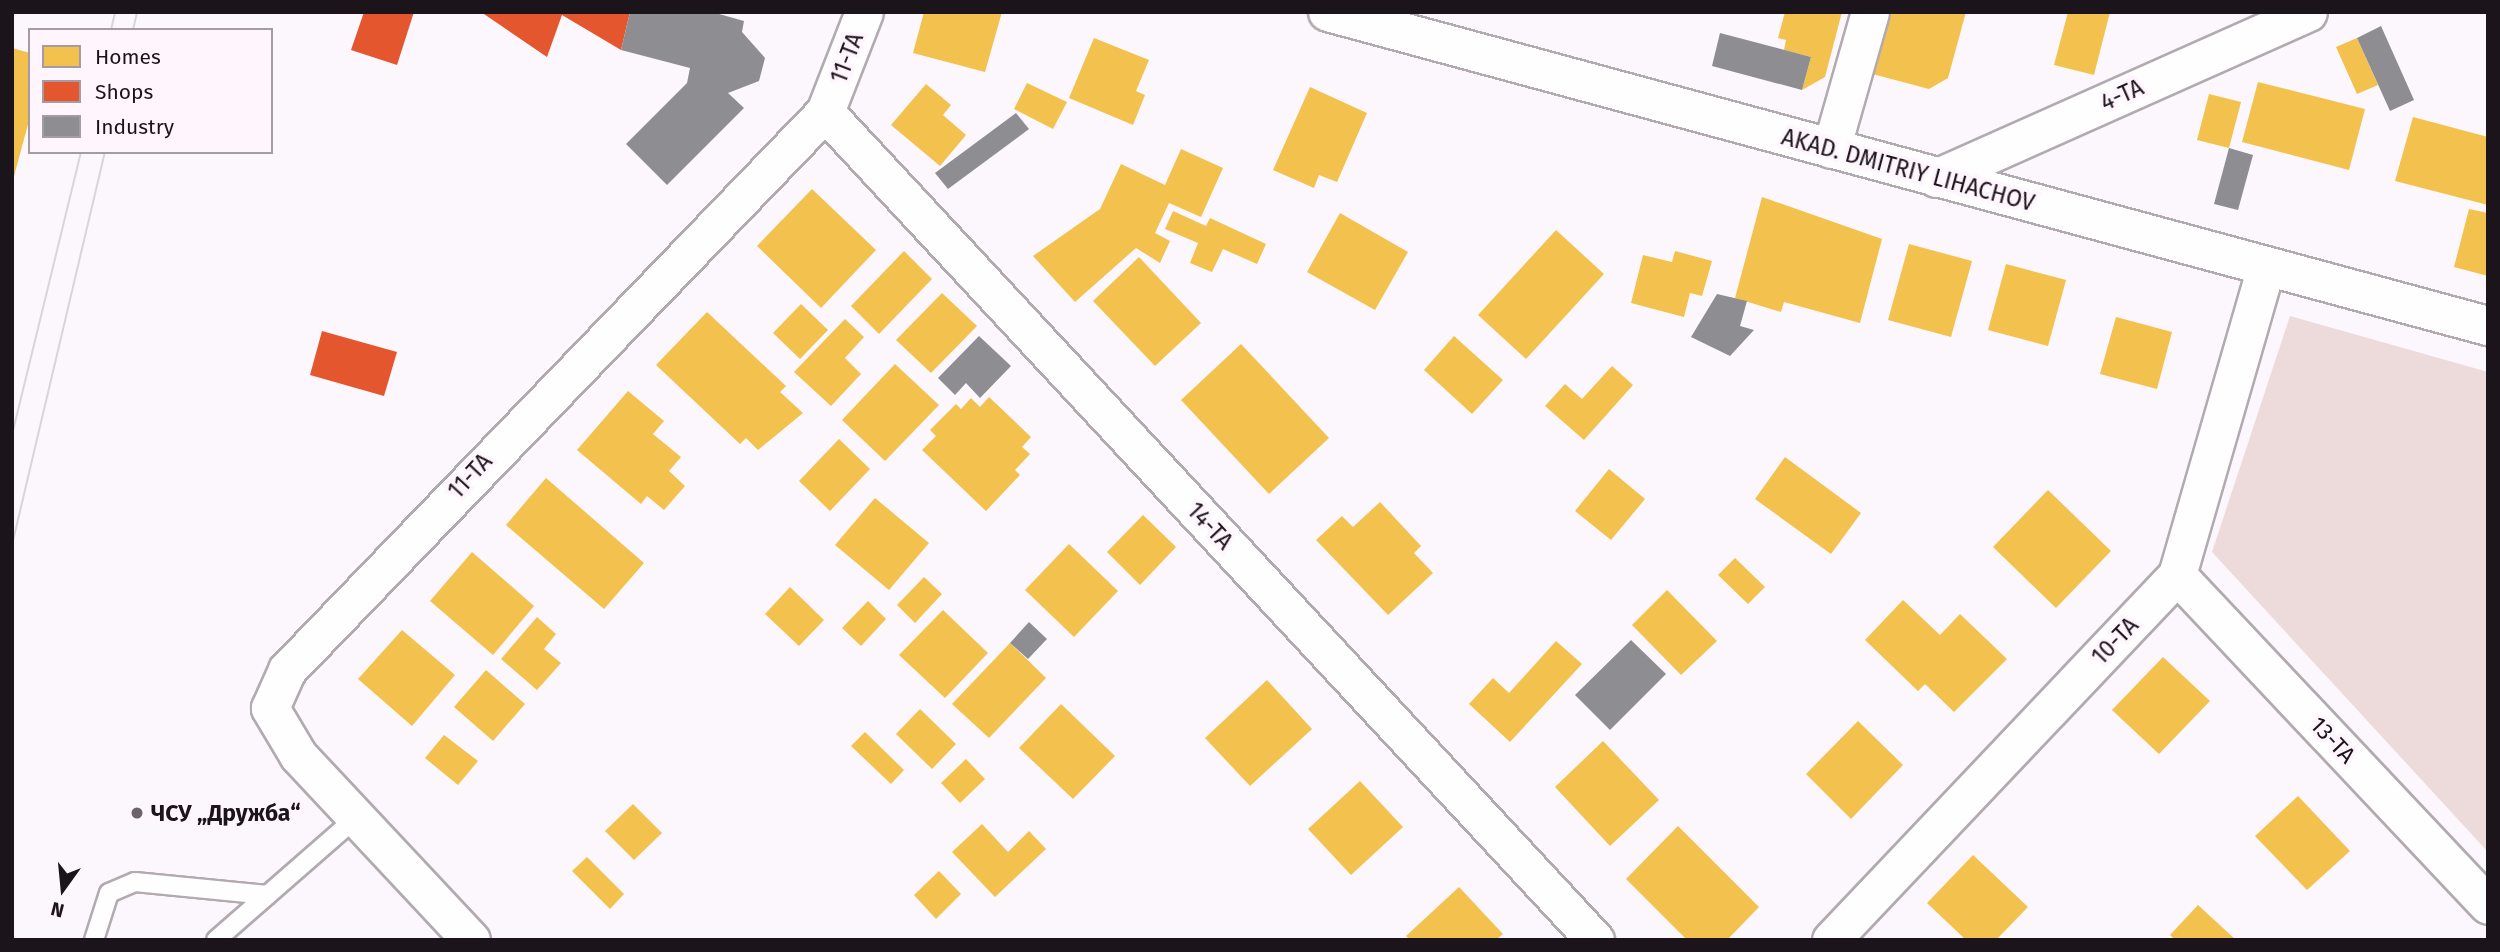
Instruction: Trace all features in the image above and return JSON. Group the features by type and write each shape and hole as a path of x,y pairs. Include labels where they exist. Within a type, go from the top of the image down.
{"street":[{"name":"11-ТА","path":"471,940 298,755 270,708 287,670 825,112 864,12"},
{"name":"AKAD. DMITRIY LIHACHOV","path":"1328,12 2488,326"},
{"path":"1831,149 1870,12"},
{"name":"4-ТА","path":"1936,178 2308,12"},
{"name":"14-ТА","path":"825,112 1595,940"},
{"name":"10-ТА","path":"1831,940 2177,575 2266,266"},
{"name":"13-ТА","path":"2177,575 2488,905"}],"lane":[{"path":"216,940 357,817"},
{"path":"94,940 109,893 135,882 267,895"}],"shaded area":[{"path":"2290,316 2488,372 2488,852 2212,552"}],"building: Homes":[{"path":"924,12 1002,12 985,72 913,53"},
{"path":"1785,12 1842,12 1825,77 1802,90 1811,57 1784,50 1786,40 1778,38"},
{"path":"1892,12 1966,12 1948,78 1929,89 1865,72 1879,19 1889,22"},
{"path":"2068,12 2110,12 2094,75 2054,65"},
{"path":"1094,38 1149,60 1136,91 1145,95 1133,125 1069,98"},
{"path":"2357,38 2378,85 2357,94 2336,47"},
{"path":"12,48 28,52 28,124 13,180"},
{"path":"2258,82 2365,109 2349,170 2242,142"},
{"path":"1027,83 1067,102 1053,129 1014,109"},
{"path":"926,84 951,105 943,115 966,135 940,166 891,125"},
{"path":"1310,87 1367,113 1337,182 1319,175 1314,188 1273,170"},
{"path":"2209,94 2241,102 2229,148 2197,140"},
{"path":"2413,117 2488,137 2488,205 2395,181"},
{"path":"1181,149 1223,168 1201,217 1169,203 1155,233 1170,241 1160,263 1136,248 1075,302 1033,256 1100,209 1121,164 1165,185"},
{"path":"812,189 876,250 821,308 757,246"},
{"path":"1762,197 1882,239 1860,323 1784,302 1781,312 1735,298"},
{"path":"2469,209 2488,213 2488,276 2454,267"},
{"path":"1173,211 1206,226 1210,218 1266,244 1257,264 1223,249 1212,272 1190,263 1198,243 1165,229"},
{"path":"1340,213 1408,252 1375,310 1307,272"},
{"path":"1556,230 1604,274 1526,359 1478,315"},
{"path":"1909,244 1972,261 1951,337 1888,320"},
{"path":"904,251 932,279 879,334 851,306"},
{"path":"1675,251 1712,261 1702,296 1690,293 1684,317 1631,303 1643,255 1672,262"},
{"path":"1139,257 1201,323 1155,366 1093,301"},
{"path":"2006,264 2066,280 2048,346 1988,330"},
{"path":"942,293 977,326 931,373 896,340"},
{"path":"801,304 828,330 800,359 773,333"},
{"path":"707,312 786,386 780,392 803,413 758,450 746,438 740,444 656,365"},
{"path":"2116,317 2172,332 2157,389 2100,374"},
{"path":"845,319 864,337 845,358 861,374 831,406 794,372"},
{"path":"1454,336 1503,380 1472,414 1424,370"},
{"path":"1241,344 1329,438 1269,494 1181,400"},
{"path":"895,364 939,405 885,461 842,420"},
{"path":"1612,366 1633,385 1584,440 1545,406 1565,384 1582,399"},
{"path":"628,391 664,421 653,434 681,457 669,471 685,486 664,510 647,496 641,504 577,450"},
{"path":"989,397 1031,437 1022,447 1030,454 1015,470 1020,475 986,511 922,450 936,436 930,430 956,404 961,409 971,398 980,407"},
{"path":"839,439 870,469 830,511 799,481"},
{"path":"1785,457 1861,513 1831,554 1755,499"},
{"path":"1609,469 1645,499 1611,540 1575,511"},
{"path":"546,478 644,563 604,609 506,525"},
{"path":"2048,490 2111,551 2056,608 1993,547"},
{"path":"875,498 929,543 889,590 835,545"},
{"path":"1380,502 1421,546 1414,553 1433,573 1388,615 1316,540 1342,516 1353,527"},
{"path":"1143,515 1176,547 1140,585 1107,552"},
{"path":"1069,544 1118,591 1074,637 1025,590"},
{"path":"472,552 534,606 493,655 430,601"},
{"path":"1735,558 1765,587 1748,604 1718,575"},
{"path":"924,577 942,594 915,623 897,605"},
{"path":"790,587 824,620 799,646 765,614"},
{"path":"1667,590 1717,641 1681,675 1632,625"},
{"path":"1903,600 1940,635 1960,614 2007,659 1954,712 1925,684 1918,691 1865,640"},
{"path":"868,601 886,619 861,646 842,628"},
{"path":"943,610 988,653 945,698 899,655"},
{"path":"537,617 556,634 544,649 561,663 537,690 501,659"},
{"path":"402,630 455,675 412,726 358,679"},
{"path":"1556,641 1582,664 1510,742 1469,704 1493,678 1509,693"},
{"path":"1010,643 1046,678 989,738 952,704"},
{"path":"2163,657 2210,701 2159,754 2112,710"},
{"path":"486,670 525,704 493,741 454,707"},
{"path":"1267,680 1312,729 1250,786 1205,738"},
{"path":"1061,704 1115,756 1073,799 1019,748"},
{"path":"920,709 956,744 932,769 896,734"},
{"path":"1858,721 1903,765 1851,819 1806,774"},
{"path":"865,732 904,770 891,784 851,746"},
{"path":"444,735 478,761 458,785 425,758"},
{"path":"1603,741 1659,800 1610,846 1555,787"},
{"path":"966,759 985,779 960,803 941,783"},
{"path":"1360,781 1403,827 1351,875 1308,829"},
{"path":"2298,796 2350,851 2307,890 2255,836"},
{"path":"633,804 662,833 634,860 605,831"},
{"path":"982,824 1008,852 1029,831 1046,849 995,897 952,852"},
{"path":"1678,826 1759,907 1727,940 1687,940 1626,879"},
{"path":"1973,855 2028,907 1996,940 1966,940 1927,903"},
{"path":"587,857 624,894 610,909 572,871"},
{"path":"939,871 961,894 936,919 914,895"},
{"path":"1459,887 1503,934 1496,940 1410,940 1406,936"},
{"path":"2198,905 2236,940 2175,940 2170,935"}],"building: Shops":[{"path":"364,12 414,12 397,65 351,50"},
{"path":"481,12 630,12 621,50 562,15 547,57"},
{"path":"322,331 397,352 384,396 310,375"}],"building: Industry":[{"path":"630,12 712,12 744,21 742,32 765,58 759,81 728,93 744,108 667,185 626,144 687,83 690,68 621,50"},
{"path":"2381,26 2414,100 2390,111 2357,38"},
{"path":"1720,33 1811,57 1802,90 1712,66"},
{"path":"1016,113 1029,129 948,189 935,173"},
{"path":"2229,148 2253,155 2238,210 2214,204"},
{"path":"1717,294 1747,301 1740,326 1754,330 1730,356 1691,337"},
{"path":"979,336 1011,366 980,398 966,383 955,395 938,378"},
{"path":"1029,622 1047,639 1028,659 1010,643"},
{"path":"1631,640 1666,674 1610,730 1575,695"}],"tram line":[{"path":"111,28 115,12"},
{"path":"133,28 137,12"},
{"path":"12,435 81,154"},
{"path":"12,545 105,154"}],"place":[{"name":"ЧСУ „Дружба“","path":"137,813"}]}
